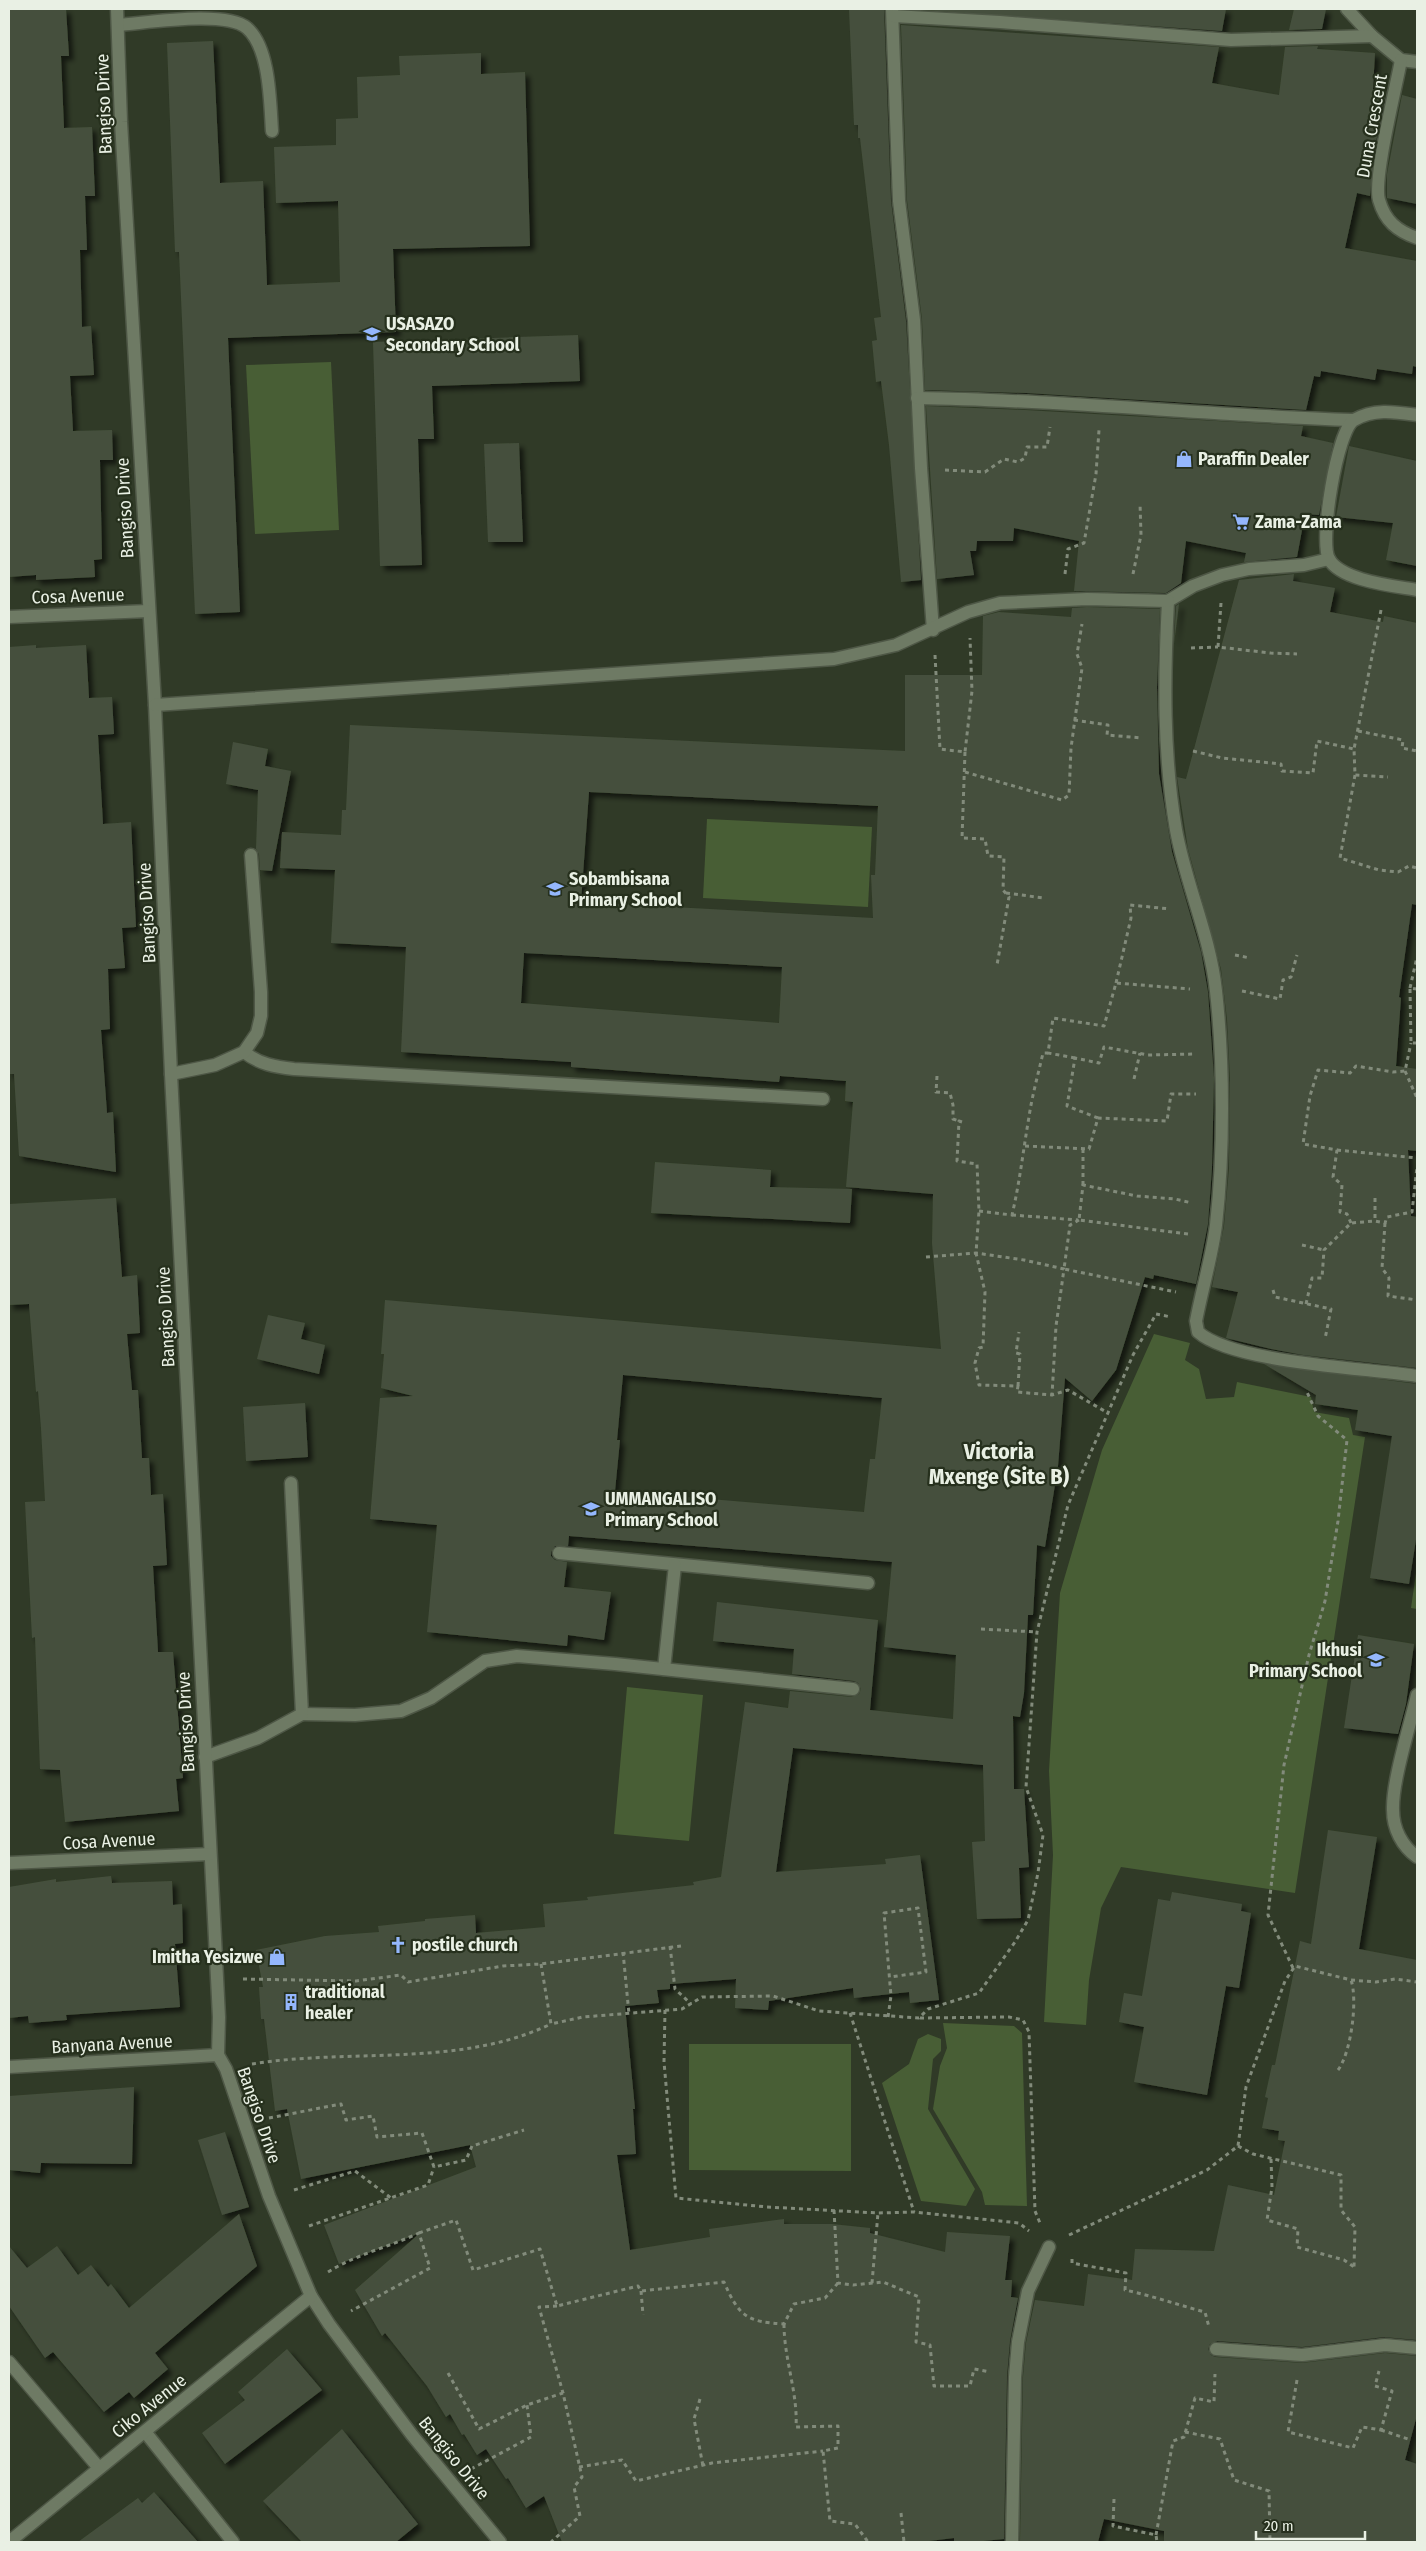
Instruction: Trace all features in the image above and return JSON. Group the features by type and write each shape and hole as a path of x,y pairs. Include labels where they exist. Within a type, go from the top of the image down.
{"street":[{"name":"Bangiso Drive","path":"117,9 148,611 155,705 171,1074 219,2017 218,2056 226,2069 243,2124 269,2196 308,2291 329,2324 412,2435 500,2542"},
{"path":"1348,9 1372,36 1401,60 1417,62"},
{"path":"933,630 921,468 914,320 899,202 893,89 892,12 1230,40 1372,36"},
{"path":"118,25 204,18 233,20 247,28 257,42 267,72 272,130"},
{"name":"Duna Crescent","path":"1401,60 1380,172 1379,198 1387,220 1401,232 1417,238"},
{"path":"917,398 1054,402 1352,420 1372,412 1398,412 1417,415"},
{"path":"1352,420 1342,438 1336,466 1327,540 1329,559 1339,569 1356,577 1386,585 1417,590"},
{"path":"155,705 834,659 896,645 933,630 968,612 1000,603 1062,599 1168,601 1193,586 1222,574 1249,569 1304,565 1329,559"},
{"path":"1168,601 1165,739 1167,760 1176,830 1184,867 1210,949 1216,991 1222,1094 1217,1209 1214,1238 1196,1321 1198,1332 1219,1346 1302,1362 1417,1376"},
{"name":"Cosa Avenue","path":"9,617 148,611"},
{"path":"171,1074 215,1065 244,1052 257,1033 261,1016 251,855"},
{"path":"244,1052 254,1060 271,1066 294,1069 823,1099"},
{"path":"291,1483 302,1714"},
{"path":"558,1553 868,1583"},
{"path":"664,1669 674,1564"},
{"path":"205,1757 258,1738 302,1714 355,1715 401,1711 431,1698 485,1661 517,1656 853,1689"},
{"path":"1417,1696 1414,1724 1393,1810 1395,1826 1402,1841 1417,1857"},
{"name":"Cosa Avenue","path":"9,1863 210,1854"},
{"name":"Banyana Avenue","path":"9,2067 218,2056"},
{"path":"1012,2542 1015,2377 1018,2342 1028,2291 1049,2247"},
{"name":"Ciko Avenue","path":"9,2542 99,2468 146,2433 308,2291"},
{"path":"1216,2349 1302,2355 1385,2345 1417,2348"},
{"path":"9,2362 99,2468"},
{"path":"146,2433 234,2542"}],"path":[{"path":"921,468 985,472 1004,459 1018,462 1024,458 1027,447 1047,447 1054,402"},
{"path":"1062,599 1068,549 1084,543 1096,474 1100,406"},
{"path":"1128,600 1142,535 1140,503"},
{"path":"1222,574 1218,647 1297,654"},
{"path":"1386,585 1354,749 1355,775 1340,858 1379,870 1398,872 1409,866 1417,868"},
{"path":"964,772 1062,800 1069,795 1074,720 1082,668 1077,654 1087,599"},
{"path":"968,612 972,691 965,752 962,838 985,839 988,856 1004,858 1003,890 1009,897 997,965"},
{"path":"933,630 940,749 965,752"},
{"path":"1074,720 1108,725 1107,735 1165,739"},
{"path":"1358,730 1403,740 1402,748 1417,751"},
{"path":"1167,760 1190,750 1222,758 1281,764 1282,771 1313,773 1317,742 1354,749"},
{"path":"1355,775 1388,777"},
{"path":"1006,893 1044,898"},
{"path":"1048,1053 1053,1018 1104,1026 1131,918 1130,906 1198,911"},
{"path":"1116,982 1216,991 1239,991 1280,999 1283,980 1291,977 1297,955"},
{"path":"1417,957 1410,988 1411,1043 1405,1071 1417,1098"},
{"path":"1410,988 1417,989"},
{"path":"1411,1043 1417,1043"},
{"path":"1012,1215 1021,1178 1028,1117 1043,1054 1048,1053 1099,1063 1104,1047 1140,1053 1220,1054"},
{"path":"1134,1079 1140,1053"},
{"path":"1076,1058 1067,1106 1098,1118 1167,1121 1171,1094 1222,1094"},
{"path":"1405,1071 1393,1072 1356,1066 1350,1073 1318,1070 1310,1096 1303,1144 1337,1150 1417,1158"},
{"path":"937,1076 936,1092 950,1093 953,1105 953,1119 961,1121 958,1161 977,1164 979,1211 976,1253 985,1292 983,1347 979,1348 975,1362 976,1378 979,1385 1018,1386"},
{"path":"1025,1146 1089,1149 1098,1118"},
{"path":"1052,1395 1056,1326 1070,1226 1079,1220 1083,1185 1083,1149"},
{"path":"1337,1150 1333,1178 1342,1185 1340,1212 1348,1214 1351,1223"},
{"path":"1417,1167 1412,1212 1387,1217 1382,1268 1389,1278 1388,1296 1417,1300"},
{"path":"1083,1185 1137,1196 1175,1199 1217,1209"},
{"path":"1375,1198 1376,1221"},
{"path":"979,1211 1079,1220 1214,1238"},
{"path":"1306,1304 1312,1278 1322,1278 1324,1250 1351,1223 1376,1221 1385,1223"},
{"path":"1302,1245 1324,1250"},
{"path":"926,1257 976,1253 1016,1258 1201,1297"},
{"path":"1273,1290 1275,1297 1331,1308 1319,1364"},
{"path":"919,2018 928,2009 979,1993 1016,1942 1028,1920 1038,1873 1043,1835 1026,1787 1037,1632 1068,1505 1133,1355 1156,1314 1196,1321"},
{"path":"1019,1332 1016,1354 1020,1354 1017,1392 1052,1395 1068,1390 1108,1413"},
{"path":"1293,1968 1268,1915 1284,1765 1309,1655 1325,1601 1338,1521 1347,1440 1318,1416 1306,1393 1302,1362"},
{"path":"981,1629 1037,1632"},
{"path":"888,2017 891,1996 884,1913 918,1908 926,1972 890,1977"},
{"path":"670,1946 675,1989 691,2004"},
{"path":"217,1979 356,1981 401,1975 408,1982 503,1966 541,1964 681,1946"},
{"path":"623,1952 629,2014"},
{"path":"541,1964 551,2024"},
{"path":"1074,2239 1075,2231 1207,2170 1238,2146 1246,2087 1286,1981 1295,1966 1351,1980 1376,1982 1395,1978 1417,1982"},
{"path":"1338,2070 1344,2061 1350,2036 1355,1991 1351,1980"},
{"path":"226,2069 280,2060 354,2054 390,2056 446,2051 526,2036 551,2024 583,2017 682,2009 702,1997 773,1996 818,2011 888,2017 902,2015 919,2018 1009,2017 1023,2020 1029,2032 1035,2211 1049,2247"},
{"path":"665,2010 664,2062 676,2198 767,2207 878,2213 914,2212 1019,2223 1049,2247"},
{"path":"850,2014 914,2212"},
{"path":"243,2124 341,2104 346,2120 374,2116 377,2137 422,2132 434,2167 428,2185 284,2234"},
{"path":"434,2167 466,2160 472,2146 524,2130"},
{"path":"1238,2146 1253,2154 1341,2175 1341,2210 1355,2227 1354,2267 1344,2260 1297,2246 1298,2229 1267,2220 1272,2187 1271,2159"},
{"path":"269,2196 327,2181 355,2171 391,2198"},
{"path":"579,2467 622,2460 636,2481 703,2466 838,2448 838,2426 796,2427 797,2414 784,2344 784,2324 794,2304 826,2298 838,2283 834,2210"},
{"path":"872,2283 878,2213"},
{"path":"308,2291 335,2267 374,2249 396,2243 456,2220 473,2270 540,2249 557,2306"},
{"path":"329,2324 430,2268 419,2233"},
{"path":"1073,2255 1072,2263 1126,2273 1125,2290 1157,2297 1166,2303 1204,2312 1216,2349 1214,2402 1195,2398 1184,2437 1173,2441 1156,2535 1158,2542"},
{"path":"641,2291 724,2282 735,2307 759,2322 784,2324"},
{"path":"838,2283 883,2282 918,2298 916,2342 930,2345 934,2386 970,2386 974,2369"},
{"path":"551,2542 580,2516 574,2487 582,2477 539,2307 557,2306 638,2286 641,2291 642,2315"},
{"path":"1381,2430 1392,2391 1374,2386 1385,2345"},
{"path":"1302,2355 1288,2432 1353,2448 1362,2427 1381,2430 1411,2440"},
{"path":"448,2373 479,2428 527,2405 562,2393"},
{"path":"700,2399 694,2419 703,2466"},
{"path":"450,2480 531,2437 527,2405"},
{"path":"1185,2432 1220,2439 1234,2480 1268,2491 1270,2542"},
{"path":"823,2451 830,2521 855,2524 868,2542"},
{"path":"1114,2499 1113,2526 1156,2535"},
{"path":"901,2513 904,2542"}],"green space":[{"path":"331,362 339,530 255,534 246,365"},
{"path":"707,819 872,827 868,907 703,898"},
{"path":"1154,1334 1190,1343 1185,1360 1199,1369 1206,1399 1234,1397 1237,1382 1311,1397 1314,1412 1349,1418 1353,1435 1365,1437 1295,1893 1121,1867 1101,1908 1089,1980 1086,2025 1044,2022 1053,1855 1049,1771 1060,1593 1102,1450"},
{"path":"1417,1566 1417,1609 1411,1608"},
{"path":"627,1687 703,1695 689,1841 614,1834"},
{"path":"943,2023 1014,2026 1022,2033 1027,2206 985,2205 982,2192 933,2109 940,2066 947,2048"},
{"path":"928,2034 941,2039 941,2051 933,2059 928,2109 975,2189 966,2206 921,2201 882,2083 909,2064 918,2039"},
{"path":"689,2044 851,2044 851,2171 689,2170"}],"building":[{"path":"9,9 66,9 69,56 61,56 64,128 92,127 95,196 85,196 87,250 80,250 82,327 91,326 94,375 70,376 73,431 112,430 113,460 100,460 102,559 94,560 95,577 36,580 36,575 9,577"},
{"path":"849,9 884,9 891,201 906,321 921,580 901,582 889,445 881,381 876,382 872,341 877,340 874,318 881,317 860,138 858,138 858,125 854,125"},
{"path":"909,9 1226,9 1222,31"},
{"path":"1294,9 1326,9 1322,29 1289,30"},
{"path":"901,25 1219,47 1212,83 1279,95 1285,47 1318,46 1317,49 1375,53 1373,89 1386,92 1374,152 1370,196 1357,193 1345,248 1417,261 1417,367 1413,366 1412,374 1377,369 1375,380 1321,371 1320,377 1314,376 1306,410 1026,393 925,390 922,319 907,200"},
{"path":"213,41 220,183 263,181 267,285 340,282 338,201 276,203 274,147 336,145 336,119 358,118 357,77 400,75 399,56 481,53 481,74 525,72 530,246 393,249 396,332 228,338 240,612 195,614 179,252 175,252 167,43"},
{"path":"1402,95 1417,99 1417,204 1387,198 1387,174"},
{"path":"578,335 580,381 432,386 434,439 418,439 422,565 380,566 373,342"},
{"path":"926,406 1303,426 1301,436 1333,443 1319,515 1305,514 1297,557 1244,562 1246,553 1186,541 1181,583 1166,593 1074,591 1079,541 1014,528 1013,541 977,541 976,551 970,551 974,575 937,579"},
{"path":"519,443 523,542 488,542 484,444"},
{"path":"1349,446 1417,461 1417,566 1386,560 1393,523 1336,517"},
{"path":"1294,574 1293,581 1335,588 1330,612 1383,622 1384,616 1417,623 1417,905 1412,904 1399,997 1401,998 1396,1066 1417,1069 1417,1151 1408,1150 1411,1216 1417,1217 1417,1368 1303,1355 1226,1338 1238,1292 1212,1287 1224,1226 1229,1169 1230,1078 1227,1019 1221,969 1188,849 1177,777 1186,779 1239,580"},
{"path":"1179,604 1174,644 1176,606"},
{"path":"1072,608 1160,609 1157,687 1159,774 1172,852 1201,952 1208,992 1214,1078 1212,1168 1208,1224 1196,1284 1154,1275 1153,1279 1145,1277 1116,1370 1092,1401 1065,1378 1058,1466 1045,1547 1037,1545 1033,1615 1028,1615 1024,1693 1020,1717 1013,1716 1014,1789 1024,1789 1029,1867 1019,1868 1021,1918 977,1919 972,1842 985,1841 983,1765 793,1748 776,1872 886,1864 885,1859 920,1855 939,2000 910,2003 909,1992 854,1998 853,1988 769,2001 768,2010 735,2008 736,1979 670,1984 670,1989 657,1990 659,2003 625,2006 635,2109 633,2109 636,2154 617,2155 630,2250 710,2237 709,2229 784,2219 784,2224 832,2224 870,2228 870,2233 945,2252 947,2232 1010,2236 1005,2280 1012,2280 1011,2297 1018,2298 1010,2341 1007,2376 1004,2539 973,2542 954,2542 954,2538 921,2542 562,2542 544,2496 526,2508 508,2478 506,2479 486,2449 477,2455 464,2434 462,2435 450,2414 446,2417 427,2386 385,2333 382,2336 355,2290 420,2233 339,2264 324,2225 476,2167 470,2145 301,2179 287,2109 275,2111 264,2019 261,2019 259,1987 263,1987 256,1950 325,1936 379,1932 378,1926 425,1921 425,1919 475,1915 476,1933 545,1927 543,1904 588,1900 587,1897 694,1885 693,1882 721,1877 745,1702 788,1708 790,1691 852,1697 859,1694 861,1689 858,1683 854,1681 792,1674 794,1649 713,1641 717,1602 878,1620 870,1710 953,1719 956,1655 884,1647 892,1562 569,1536 568,1546 555,1546 551,1556 555,1560 567,1562 564,1587 611,1592 604,1640 568,1635 567,1646 427,1632 437,1525 370,1519 380,1398 413,1396 381,1388 384,1354 381,1354 385,1300 941,1349 932,1243 933,1194 846,1187 853,1102 845,1101 846,1081 780,1076 779,1082 571,1067 571,1062 401,1052 406,947 331,943 335,870 280,868 282,832 341,835 342,810 346,810 350,725 905,751 905,675 982,675 983,616 999,612 1071,617","holes":["589,792 878,806 875,875 871,875 873,918 581,902","524,953 782,967 779,1023 521,1003","623,1375 882,1398 875,1459 870,1459 864,1512 615,1491 620,1440 617,1440"]},
{"path":"36,645 36,648 86,645 89,698 112,697 114,734 98,735 103,824 131,822 136,927 122,928 125,968 108,969 110,1029 101,1030 107,1113 113,1112 116,1172 19,1156 14,1074 9,1074 9,647"},
{"path":"233,742 268,749 265,766 291,771 272,871 260,870 259,854 256,849 258,790 226,784"},
{"path":"655,1162 771,1170 770,1187 852,1189 850,1223 651,1213"},
{"path":"116,1198 122,1277 137,1275 140,1333 127,1334 132,1390 138,1390 142,1458 149,1458 151,1495 163,1494 167,1565 153,1566 158,1652 173,1652 183,1778 176,1779 179,1811 65,1822 60,1770 40,1769 35,1637 32,1638 25,1502 45,1501 41,1428 38,1391 36,1392 29,1304 9,1305 9,1204"},
{"path":"268,1315 305,1323 301,1339 325,1345 319,1374 257,1359"},
{"path":"1264,1364 1417,1384 1417,1533 1409,1584 1370,1578 1392,1436 1355,1430 1358,1410 1315,1404 1316,1395"},
{"path":"305,1403 308,1457 246,1461 243,1407"},
{"path":"1358,1635 1414,1644 1406,1704 1398,1734 1344,1728"},
{"path":"1328,1830 1377,1837 1359,1949 1417,1960 1417,2340 1384,2337 1302,2347 1217,2341 1210,2344 1208,2349 1211,2355 1215,2357 1302,2363 1385,2353 1417,2356 1417,2415 1405,2460 1417,2464 1417,2542 1164,2542 1164,2531 1104,2519 1098,2542 1020,2542 1023,2377 1026,2343 1035,2300 1084,2306 1088,2274 1132,2280 1135,2249 1214,2251 1228,2185 1274,2195 1285,2141 1278,2140 1279,2131 1262,2128 1268,2098 1265,2097 1272,2065 1275,2065 1300,1941 1311,1944"},
{"path":"111,1876 112,1883 172,1881 173,1905 182,1904 183,1943 175,1944 180,2007 66,2015 67,2020 29,2023 28,2016 9,2018 9,1887 56,1879 56,1882"},
{"path":"1172,1892 1242,1904 1241,1911 1251,1913 1239,1988 1226,1986 1207,2095 1134,2082 1144,2027 1119,2022 1124,1993 1142,1996 1158,1899 1170,1901"},
{"path":"134,2087 132,2164 41,2163 40,2173 9,2170 9,2096"},
{"path":"225,2132 249,2207 222,2215 198,2140"},
{"path":"239,2214 257,2266 155,2353 168,2369 134,2398 129,2392 104,2412 53,2352 45,2358 9,2306 9,2246 27,2268 57,2246 78,2275 91,2265 108,2287 111,2284 129,2308"},
{"path":"287,2349 322,2390 225,2464 202,2433 245,2400 238,2392"},
{"path":"342,2429 418,2524 396,2542 302,2542 263,2501"},
{"path":"154,2492 198,2542 78,2542 138,2498 142,2503"}],"place":[{"name":"USASAZO Secondary School","path":"372,334"},
{"name":"Paraffin Dealer","path":"1184,459"},
{"name":"Zama-Zama","path":"1241,522"},
{"name":"Sobambisana Primary School","path":"555,889"},
{"name":"UMMANGALISO Primary School","path":"591,1509"},
{"name":"Ikhusi Primary School","path":"1376,1660"},
{"name":"postile church","path":"398,1945"},
{"name":"Imitha Yesizwe","path":"277,1957"},
{"name":"traditional healer","path":"291,2002"}],"district":[{"name":"Victoria Mxenge (Site B)","path":"999,1464"}]}
